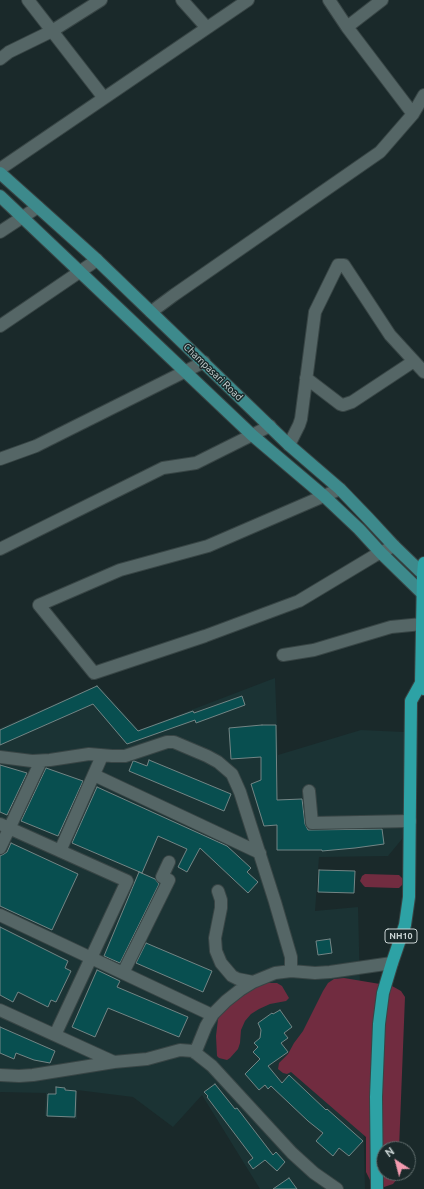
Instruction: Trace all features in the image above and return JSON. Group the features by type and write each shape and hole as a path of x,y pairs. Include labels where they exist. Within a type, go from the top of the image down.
{"highway":[{"name":"NH10","path":"377,1189 376,1097 379,1024 383,993 405,926 409,898 411,701 423,686 422,624 424,570"}],"main road":[{"name":"Champasari Road","path":"0,173 97,260 289,445 340,489 394,546 424,570"},
{"name":"Champasari Road","path":"0,196 252,435 324,496 359,529 423,595"}],"street":[{"path":"28,0 104,98"},
{"path":"0,59 9,52 52,31 101,0"},
{"path":"182,0 206,28"},
{"path":"0,169 248,0"},
{"path":"329,0 347,27 413,114"},
{"path":"347,27 382,0"},
{"path":"151,312 380,152 413,114 424,95"},
{"path":"0,232 38,207"},
{"path":"0,326 97,260"},
{"path":"289,445 300,422 315,312 338,265 344,265 390,335 424,372"},
{"path":"306,378 343,405 352,402 414,361"},
{"path":"0,459 36,446 204,362"},
{"path":"0,549 163,468 196,463 270,426"},
{"path":"340,489 208,546 120,570 39,605 94,673 205,636 299,601 394,546"},
{"path":"283,655 314,650 391,627 422,624"},
{"path":"0,757 41,761 88,754 102,756 125,756 167,742 174,742 208,756 218,762 235,780 260,853 291,957 290,970"},
{"path":"60,851 102,756"},
{"path":"0,848 5,826 41,761"},
{"path":"94,775 260,853"},
{"path":"309,791 312,823 410,821"},
{"path":"5,826 127,881 56,1035"},
{"path":"123,973 168,880 162,877 169,862"},
{"path":"218,891 221,900 221,908 215,938 216,951 221,963 232,976 238,979 253,982"},
{"path":"0,915 212,1015"},
{"path":"196,1053 206,1026 212,1015 226,1001 253,982 275,973 290,970 315,973 330,972 392,963"},
{"path":"0,1010 114,1062"},
{"path":"0,1075 33,1075 114,1062 147,1059 180,1050 193,1051 217,1071 292,1153 314,1173 337,1189"}],"shaded area":[{"path":"275,678 278,755 361,730 404,732 404,826 402,839 388,856 319,857 315,911 358,907 365,1189 260,1189 202,1095 173,1127 133,1097 77,1090 77,1119 45,1116 46,1093 0,1092 0,728 98,685 139,730"},
{"path":"365,874 399,875 403,879 403,884 399,888 365,887 360,881 362,876"},
{"path":"344,978 392,986 401,991 405,997 399,1141 376,1141 376,1181 395,1181 393,1184 384,1187 375,1185 370,1180 366,1172 366,1137 291,1072 287,1074 278,1069 279,1063 288,1054 303,1031 323,991 328,983 334,979"},
{"path":"277,983 282,986 289,998 286,1001 270,1004 251,1014 245,1021 241,1030 238,1049 227,1060 219,1058 217,1056 216,1036 218,1019 223,1009 257,985"}],"building":[{"path":"97,686 138,731 193,711 194,713 242,696 245,705 196,723 195,720 127,744 93,704 0,745 0,730"},
{"path":"276,725 277,800 302,799 305,824 308,830 382,829 384,844 322,851 277,850 277,825 264,826 251,784 261,780 261,757 231,759 229,728"},
{"path":"149,760 231,794 224,811 129,771 133,761 147,766"},
{"path":"0,765 27,773 7,815 0,812"},
{"path":"46,768 83,781 58,836 21,821"},
{"path":"97,787 227,846 251,868 247,872 258,882 248,893 200,848 187,872 178,867 187,849 158,836 142,873 72,843"},
{"path":"11,843 78,874 52,930 0,906 0,856 7,852"},
{"path":"319,870 355,871 354,893 318,892"},
{"path":"139,872 155,879 159,884 120,963 104,956"},
{"path":"0,927 68,961 65,968 71,971 56,1002 51,1000 48,1007 18,992 13,1002 0,995"},
{"path":"330,939 332,953 318,955 316,941"},
{"path":"146,943 212,971 203,992 136,963"},
{"path":"97,970 120,981 117,987 188,1017 179,1037 108,1008 95,1037 72,1027"},
{"path":"280,1010 292,1027 284,1033 288,1038 281,1043 288,1052 268,1066 282,1083 289,1075 326,1110 327,1109 363,1141 349,1156 339,1148 333,1156 316,1141 323,1133 271,1086 268,1089 265,1085 259,1090 245,1074 260,1059 253,1052 258,1047 254,1043 260,1038 261,1030 258,1023 272,1013 273,1014"},
{"path":"0,1027 55,1051 50,1063 34,1060 16,1053 14,1059 0,1053"},
{"path":"215,1084 235,1109 237,1108 273,1155 276,1152 285,1162 277,1171 265,1160 253,1169 248,1162 253,1158 204,1092"},
{"path":"56,1087 76,1091 75,1117 47,1116 48,1094 56,1094"},
{"path":"289,1178 297,1189 273,1189"}]}
